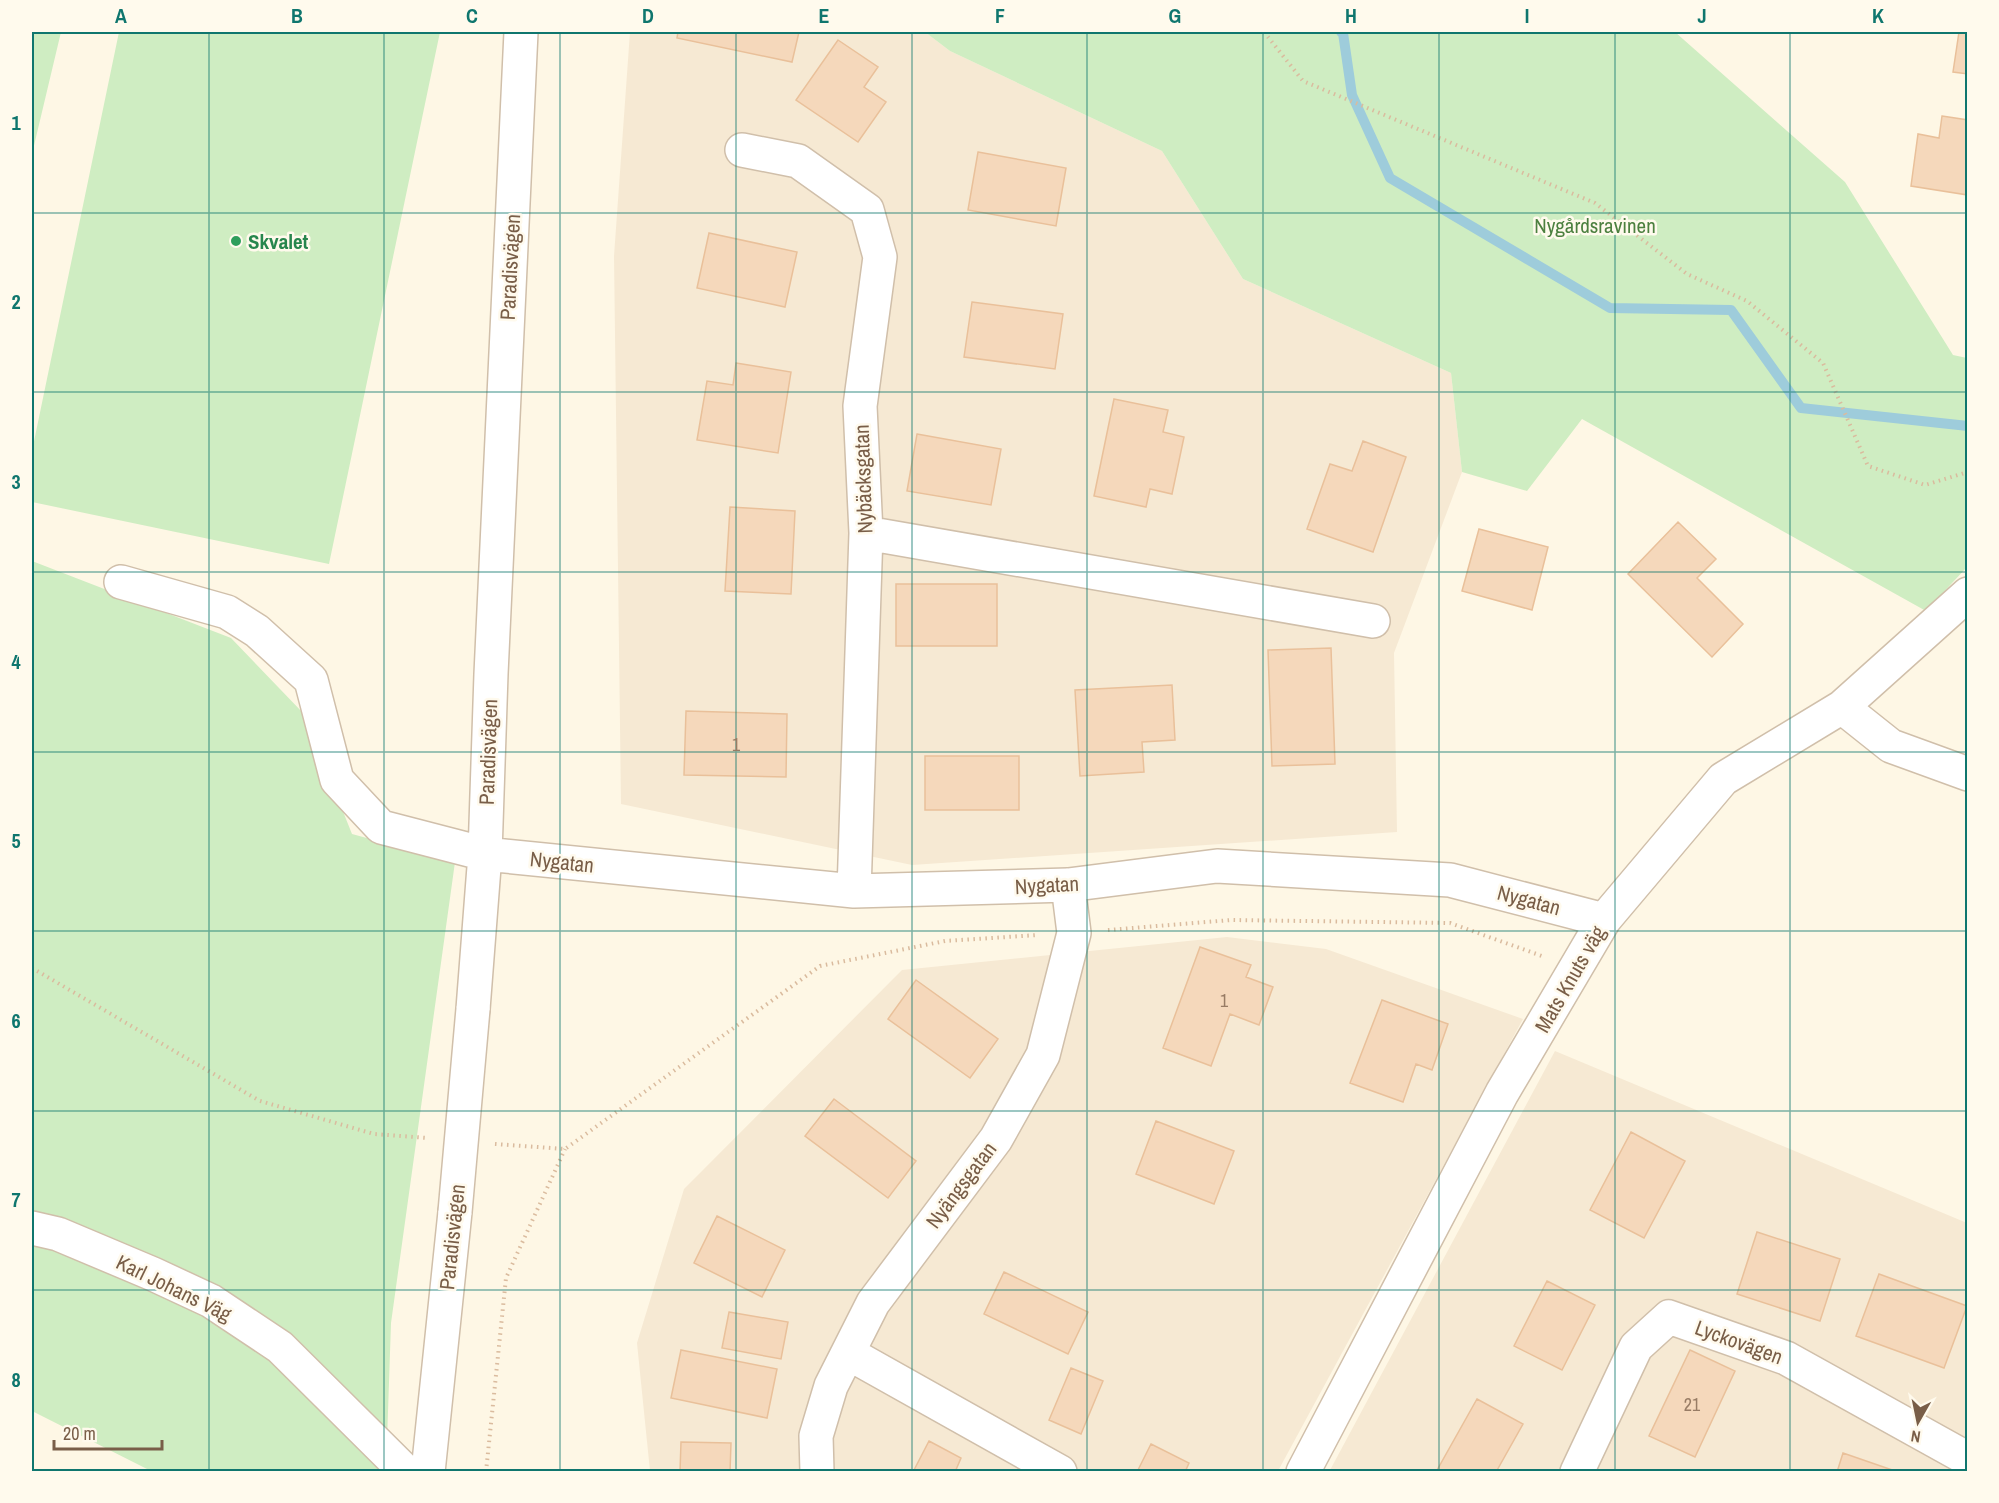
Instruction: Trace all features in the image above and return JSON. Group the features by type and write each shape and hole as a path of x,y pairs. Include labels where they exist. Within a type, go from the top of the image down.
{"street":[{"name":"Paradisvägen","path":"428,1472 455,1212 485,854 491,675 521,32"},
{"name":"Nybäcksgatan","path":"742,150 798,161 867,210 880,257 860,406 866,533 854,891"},
{"path":"866,533 1373,621"},
{"name":"Nygatan","path":"121,582 227,612 257,631 311,680 337,780 381,827 485,854 854,891 1068,885 1216,866 1427,878 1450,880 1604,920"},
{"name":"Mats Knuts väg","path":"1303,1472 1502,1094 1604,920 1723,779 1842,707 1968,594"},
{"path":"1842,707 1891,746 1968,774"},
{"name":"Nyängsgatan","path":"817,1472 816,1436 831,1386 873,1303 996,1138 1043,1055 1074,933 1068,885"},
{"name":"Karl Johans Väg","path":"32,1228 57,1234 153,1274 210,1301 280,1347 406,1472"},
{"name":"Lyckovägen","path":"1577,1472 1636,1347 1669,1317 1786,1358 1968,1459"},
{"path":"848,1353 1060,1472"}],"path":[{"path":"1264,32 1304,81 1594,203 1687,274 1747,301 1823,363 1868,466 1925,485 1968,472"},
{"path":"486,1472 506,1278 565,1149 819,966 945,941 1231,920 1450,923 1576,969"},
{"path":"32,968 260,1101 374,1134 434,1139"},
{"path":"493,1143 565,1149"}],"shaded area":[{"path":"630,32 925,32 950,51 1162,151 1243,279 1451,373 1462,472 1394,653 1397,832 912,865 621,804 614,256"},
{"path":"1227,937 1326,949 1523,1019 1278,1471 650,1471 637,1343 684,1189 902,970"},
{"path":"1555,1051 1967,1223 1967,1471 1329,1472"}],"green space":[{"path":"32,32 61,32 32,154"},
{"name":"Skvalet","path":"119,32 440,32 329,564 32,502 32,451"},
{"name":"Nygårdsravinen","path":"925,32 1675,32 1845,182 1953,355 1967,358 1967,567 1926,611 1582,419 1527,491 1462,472 1451,373 1243,279 1162,151 950,51"},
{"path":"32,561 231,638 304,714 352,834 455,862 391,1323 386,1471 151,1471 32,1411"}],"building":[{"path":"678,32 799,32 792,62 677,38"},
{"path":"1959,32 1968,32 1968,74 1953,72"},
{"path":"838,40 878,67 864,87 886,102 858,142 796,100"},
{"path":"1942,116 1968,120 1968,195 1911,186 1918,134 1939,138"},
{"path":"978,152 1066,168 1056,226 968,210"},
{"path":"709,233 797,252 785,307 697,288"},
{"path":"972,302 1063,314 1055,369 964,357"},
{"path":"736,363 791,372 778,453 697,440 707,381 733,385"},
{"path":"1114,399 1168,410 1163,432 1184,437 1172,494 1150,489 1146,507 1094,496"},
{"path":"917,434 1001,449 991,505 907,491"},
{"path":"1363,441 1406,457 1373,552 1307,529 1330,464 1352,471"},
{"path":"730,507 795,511 791,594 725,591"},
{"path":"1678,522 1716,559 1697,578 1743,624 1712,657 1628,574"},
{"path":"1479,529 1548,547 1532,610 1462,591"},
{"path":"896,584 997,584 997,646 896,646"},
{"path":"1331,648 1335,764 1272,766 1268,650"},
{"path":"1172,685 1175,740 1142,742 1144,772 1080,776 1075,690"},
{"path":"686,711 787,714 786,777 684,775"},
{"path":"925,756 1019,756 1019,810 925,810"},
{"path":"1200,947 1251,965 1246,977 1273,987 1259,1025 1230,1014 1211,1066 1163,1048"},
{"path":"916,980 998,1039 970,1078 888,1019"},
{"path":"1382,1000 1448,1024 1432,1070 1416,1064 1403,1102 1350,1083"},
{"path":"834,1099 916,1161 888,1198 805,1136"},
{"path":"1156,1121 1234,1151 1214,1204 1136,1174"},
{"path":"1631,1132 1685,1161 1644,1238 1590,1210"},
{"path":"717,1216 785,1250 762,1297 694,1263"},
{"path":"1757,1232 1840,1259 1820,1321 1737,1294"},
{"path":"1004,1272 1088,1312 1068,1354 984,1314"},
{"path":"1879,1274 1967,1306 1944,1368 1856,1336"},
{"path":"1547,1281 1595,1305 1562,1370 1514,1346"},
{"path":"729,1312 788,1322 781,1359 722,1348"},
{"path":"681,1350 777,1369 767,1418 671,1398"},
{"path":"1690,1350 1735,1371 1695,1457 1649,1436"},
{"path":"1071,1368 1103,1381 1081,1434 1049,1420"},
{"path":"1477,1399 1523,1424 1496,1472 1436,1472"},
{"path":"929,1441 961,1458 955,1472 913,1472"},
{"path":"681,1442 731,1443 730,1472 680,1472"},
{"path":"1151,1444 1189,1463 1185,1472 1137,1472"},
{"path":"1843,1453 1898,1472 1837,1472"}],"waterway":[{"path":"1341,32 1352,95 1390,178 1610,308 1731,310 1801,408 1968,426"}],"place":[{"name":"Skvalet","path":"236,241"}]}
